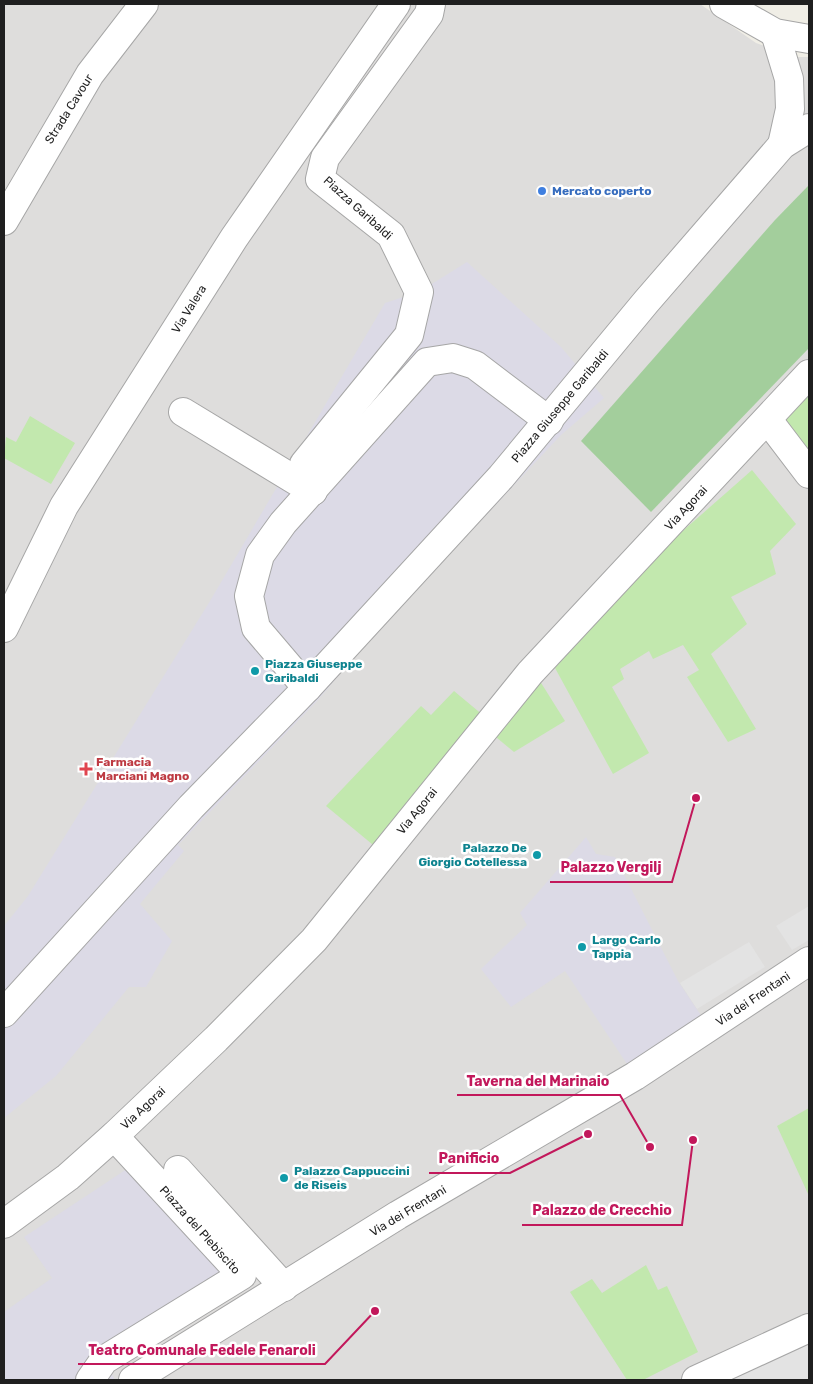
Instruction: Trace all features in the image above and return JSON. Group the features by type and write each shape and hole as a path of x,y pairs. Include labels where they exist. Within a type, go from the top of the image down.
{"street":[{"name":"Strada Cavour","path":"4,221 85,82 144,4"},
{"name":"Via Valera","path":"4,628 64,506 234,238 396,4"},
{"name":"Piazza Garibaldi","path":"313,492 304,464 409,335 420,292 392,235 320,179 325,158 428,14 431,4"},
{"path":"724,4 775,33 809,39"},
{"path":"775,33 788,79 790,109 782,146"},
{"path":"782,146 809,128"},
{"name":"Piazza Giuseppe Garibaldi","path":"4,1012 191,807 306,688 501,477 646,302 782,146"},
{"path":"306,688 256,628 249,596 260,555 283,523 313,492 427,362 453,358 475,365 549,421"},
{"name":"Via Agorai","path":"4,1224 68,1177 114,1136 216,1039 314,940 530,673 809,374"},
{"path":"183,412 313,492"},
{"path":"768,420 809,474"},
{"name":"Via dei Frentani","path":"133,1380 398,1215 642,1072 809,962"},
{"name":"Piazza del Plebiscito","path":"90,1380 104,1360 242,1275 114,1136"},
{"path":"178,1170 284,1287"},
{"path":"696,1380 809,1328"}],"shaded area":[{"path":"4,4 700,4 756,43 795,57 809,57 809,1380 4,1380"},
{"name":"Piazza Giuseppe Garibaldi","path":"467,262 561,347 604,398 561,435 367,642 318,700 178,845 184,851 140,904 172,941 146,987 129,987 56,1076 4,1118 4,926 28,896 210,601 385,303 419,292"},
{"name":"Largo Carlo Tappia","path":"586,837 596,854 615,857 678,981 704,1020 629,1067 565,971 511,1007 481,969 527,925 520,913"},
{"path":"809,906 809,940 792,950 776,926"},
{"path":"749,942 765,967 697,1009 680,983"},
{"path":"136,1163 241,1275 104,1360 115,1380 4,1380 4,1312 52,1278 24,1237"},
{"path":"809,1337 809,1380 712,1380"}],"green space":[{"path":"809,185 809,348 651,512 581,441 775,220"},
{"path":"809,395 809,456 782,422"},
{"path":"30,416 75,443 51,484 4,458 6,437 16,442"},
{"path":"752,470 796,524 770,551 776,574 731,597 747,624 711,654 756,729 728,742 687,677 699,670 683,645 653,659 649,651 620,669 624,679 612,687 649,753 613,774 555,668 598,613 622,587 673,539"},
{"path":"538,678 565,721 514,752 491,733"},
{"path":"454,691 484,716 378,849 326,806 421,706 431,715"},
{"path":"809,1108 809,1196 777,1126"},
{"path":"646,1265 658,1290 667,1286 698,1352 643,1380 627,1380 570,1292 592,1279 602,1293"}],"place":[{"name":"Mercato coperto","path":"542,191"},
{"name":"Piazza Giuseppe Garibaldi","path":"255,671"},
{"name":"Farmacia Marciani Magno","path":"86,769"},
{"name":"Palazzo Vergilj","path":"696,798"},
{"name":"Palazzo De Giorgio Cotellessa","path":"537,855"},
{"name":"Largo Carlo Tappia","path":"582,947"},
{"name":"Panificio","path":"588,1134"},
{"name":"Palazzo de Crecchio","path":"693,1140"},
{"name":"Taverna del Marinaio","path":"650,1147"},
{"name":"Palazzo Cappuccini de Riseis","path":"284,1178"},
{"name":"Teatro Comunale Fedele Fenaroli","path":"375,1311"}]}
